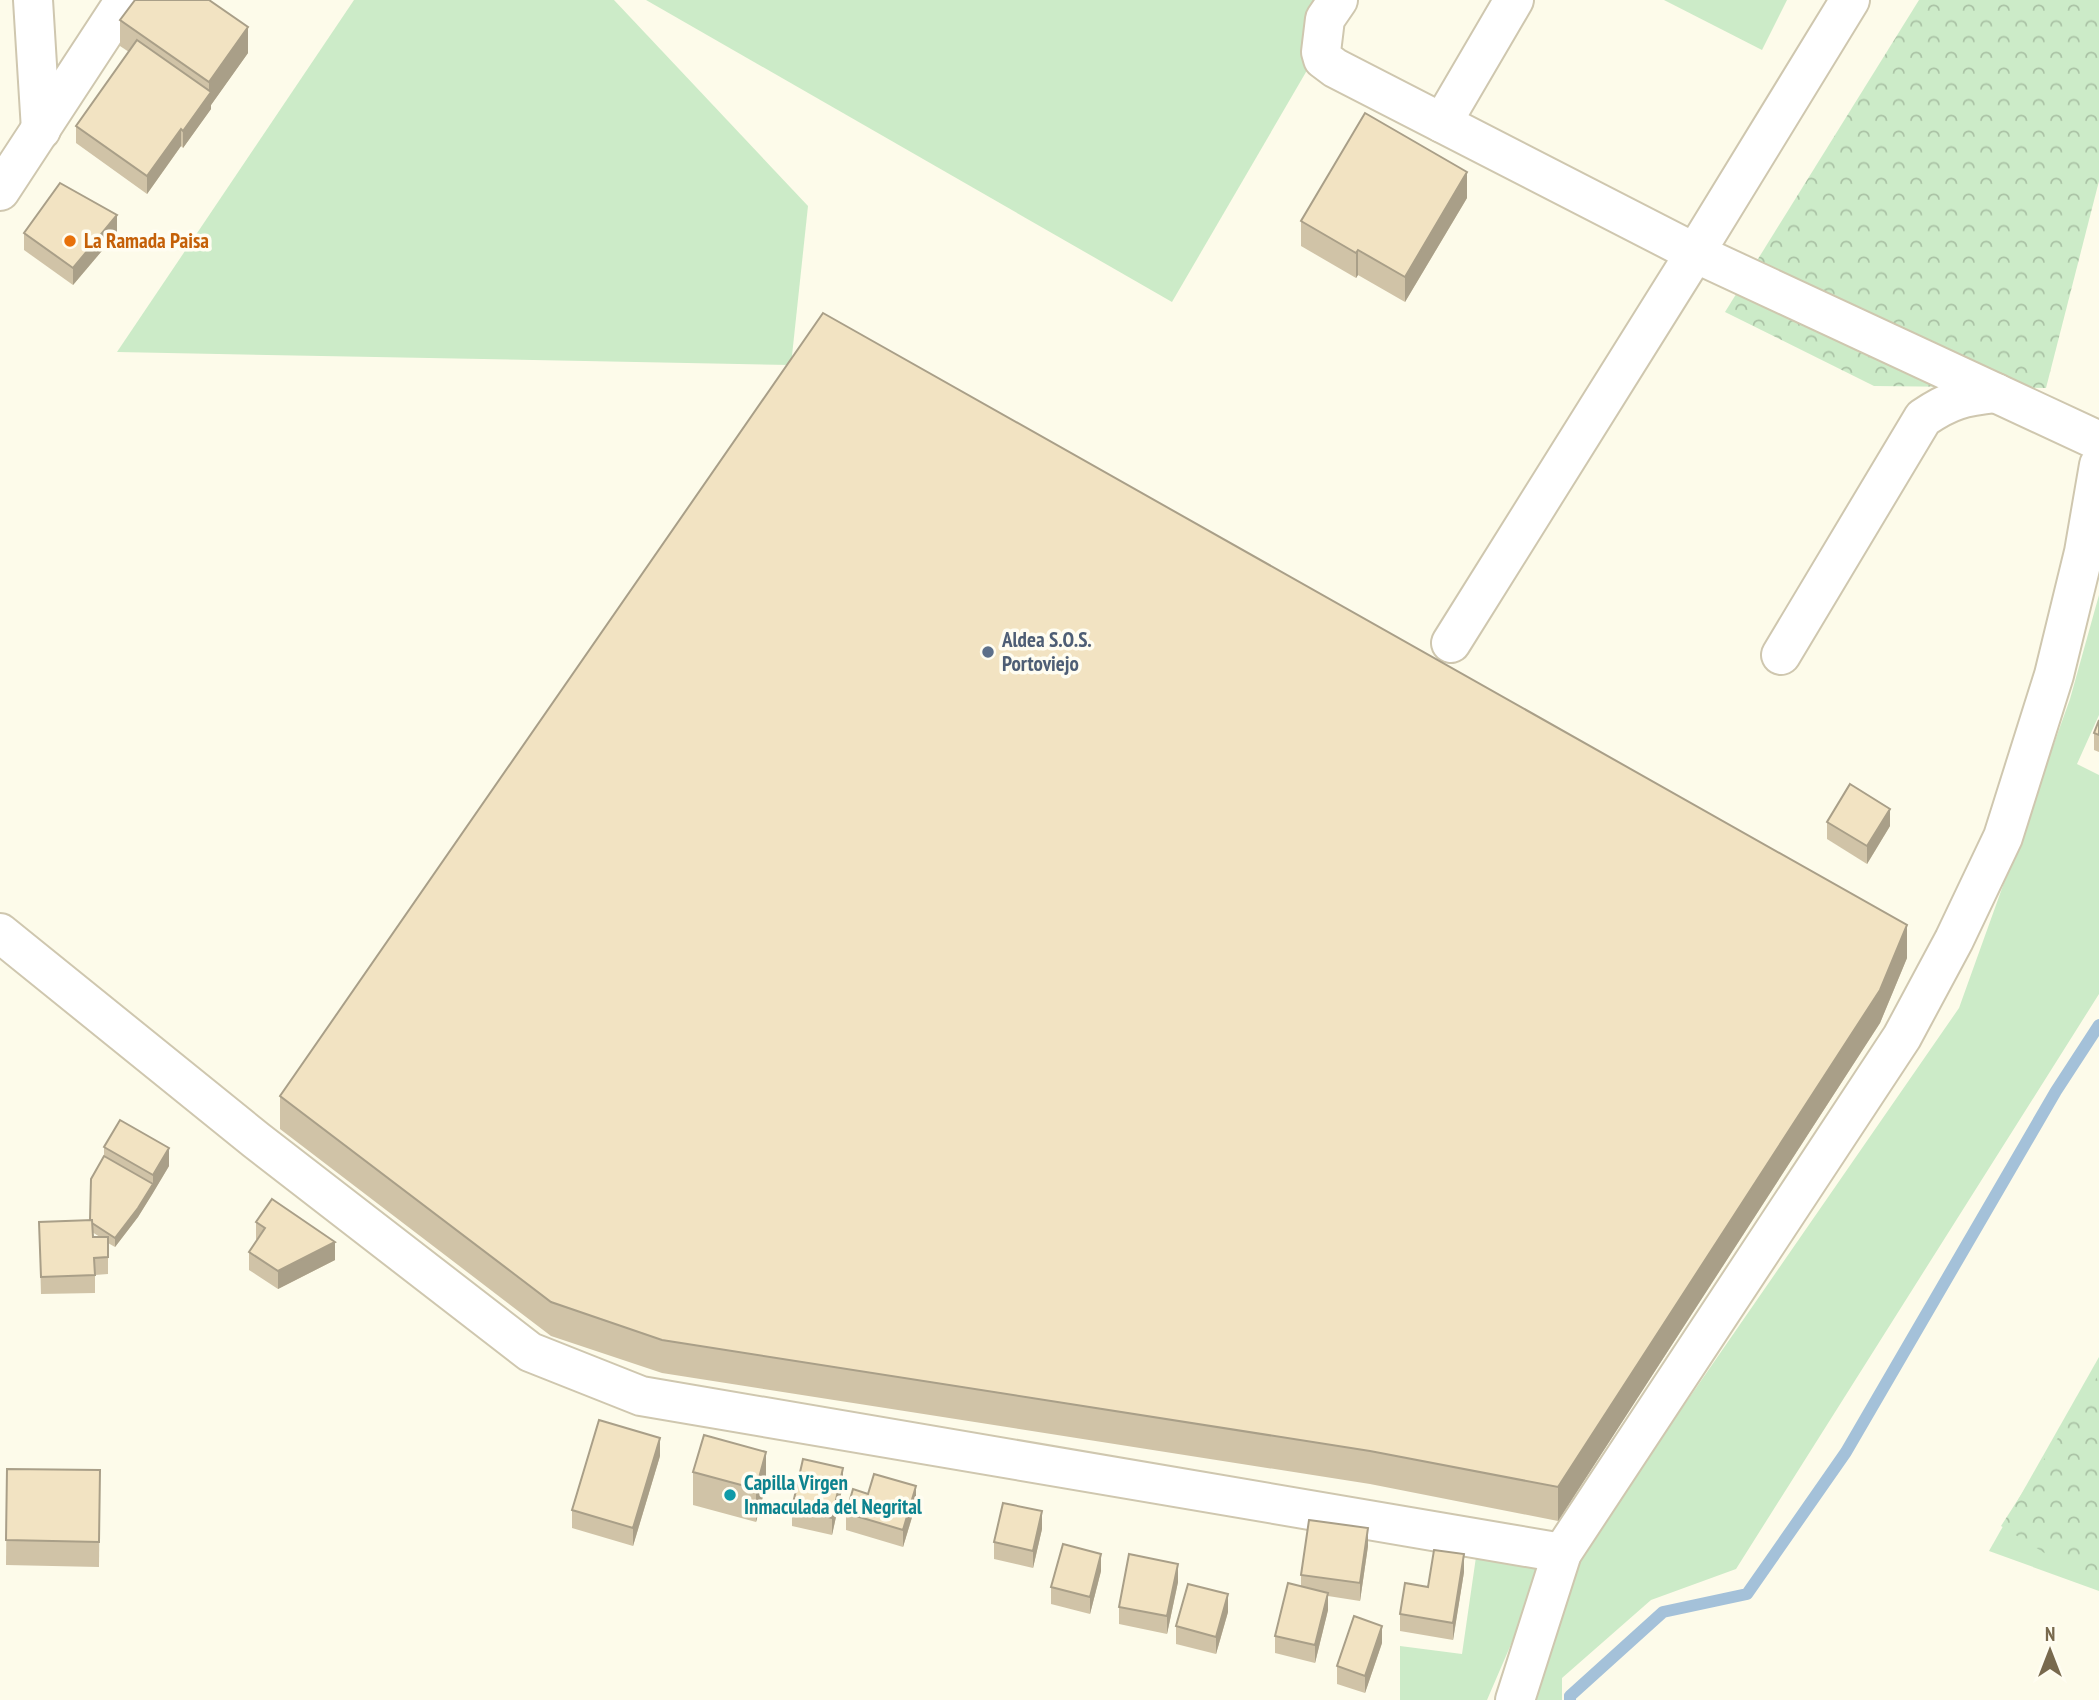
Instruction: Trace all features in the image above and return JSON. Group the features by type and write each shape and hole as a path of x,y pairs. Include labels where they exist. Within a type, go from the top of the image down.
{"street":[{"path":"33,0 41,130"},
{"path":"0,191 125,0"},
{"path":"1338,0 1325,19 1321,52 1323,59 1335,68 1695,253 2099,441"},
{"path":"1441,123 1514,0"},
{"path":"1451,643 1850,0"},
{"path":"1781,655 1923,418 1945,403 1996,393"},
{"path":"1515,1700 1562,1553 1902,1037 1954,940 2003,837 2054,675 2084,552 2099,465"},
{"path":"0,933 256,1140 530,1352 640,1395 759,1401 1562,1553"}],"green space":[{"path":"354,0 614,0 808,206 791,365 117,352"},
{"path":"646,0 1348,0 1172,302"},
{"path":"1664,0 1787,0 1762,50"},
{"path":"1919,0 2099,0 2099,181 2046,388 1874,386 1725,312"},
{"path":"2099,595 2099,715 2077,764 2099,775 2099,994 1736,1569 1651,1600 1562,1678 1562,1700 1520,1700 1579,1557 1959,1008 2070,699"},
{"path":"2099,1357 2099,1591 1989,1551"},
{"path":"2099,1374 2099,1587 2001,1526"},
{"path":"1476,1557 1546,1563 1487,1700 1400,1700 1400,1646 1462,1654"}],"building":[{"path":"135,0 209,0 248,27 209,82 120,20"},
{"path":"137,40 211,92 147,176 76,126"},
{"path":"1365,113 1467,172 1405,277 1301,221"},
{"name":"La Ramada Paisa","path":"60,183 117,215 73,268 24,233"},
{"name":"Aldea S.O.S. Portoviejo","path":"823,313 1907,925 1880,990 1558,1487 1370,1451 662,1340 551,1302 280,1096"},
{"path":"2099,720 2099,735 2094,733"},
{"path":"1850,784 1890,809 1867,846 1827,822"},
{"path":"120,1120 169,1148 153,1175 104,1147"},
{"path":"104,1156 153,1184 115,1238 90,1220 91,1179"},
{"path":"272,1199 335,1242 278,1271 249,1252 265,1228 256,1222"},
{"path":"92,1220 93,1237 108,1237 108,1257 94,1258 95,1275 41,1277 39,1222"},
{"path":"599,1420 660,1438 633,1528 572,1510"},
{"path":"704,1435 766,1452 756,1489 693,1472"},
{"path":"803,1459 843,1468 832,1518 792,1508"},
{"path":"7,1469 100,1470 99,1542 6,1540"},
{"path":"874,1474 916,1486 903,1530 846,1513 853,1489 868,1494"},
{"path":"1003,1503 1042,1511 1033,1551 994,1542"},
{"path":"1309,1520 1368,1528 1360,1583 1301,1575"},
{"path":"1063,1544 1101,1554 1090,1597 1051,1587"},
{"path":"1434,1550 1464,1554 1453,1623 1400,1614 1405,1583 1428,1587"},
{"path":"1129,1554 1178,1564 1167,1616 1119,1607"},
{"path":"1288,1583 1328,1593 1315,1645 1275,1636"},
{"path":"1188,1584 1228,1594 1216,1637 1176,1626"},
{"path":"1354,1616 1382,1626 1365,1676 1337,1666"}],"waterway":[{"path":"1570,1700 1570,1696 1663,1612 1747,1594 1846,1452 2056,1091 2099,1025"}],"place":[{"name":"La Ramada Paisa","path":"70,241"},
{"name":"Aldea S.O.S. Portoviejo","path":"988,652"},
{"name":"Capilla Virgen Inmaculada del Negrital","path":"730,1495"}]}
